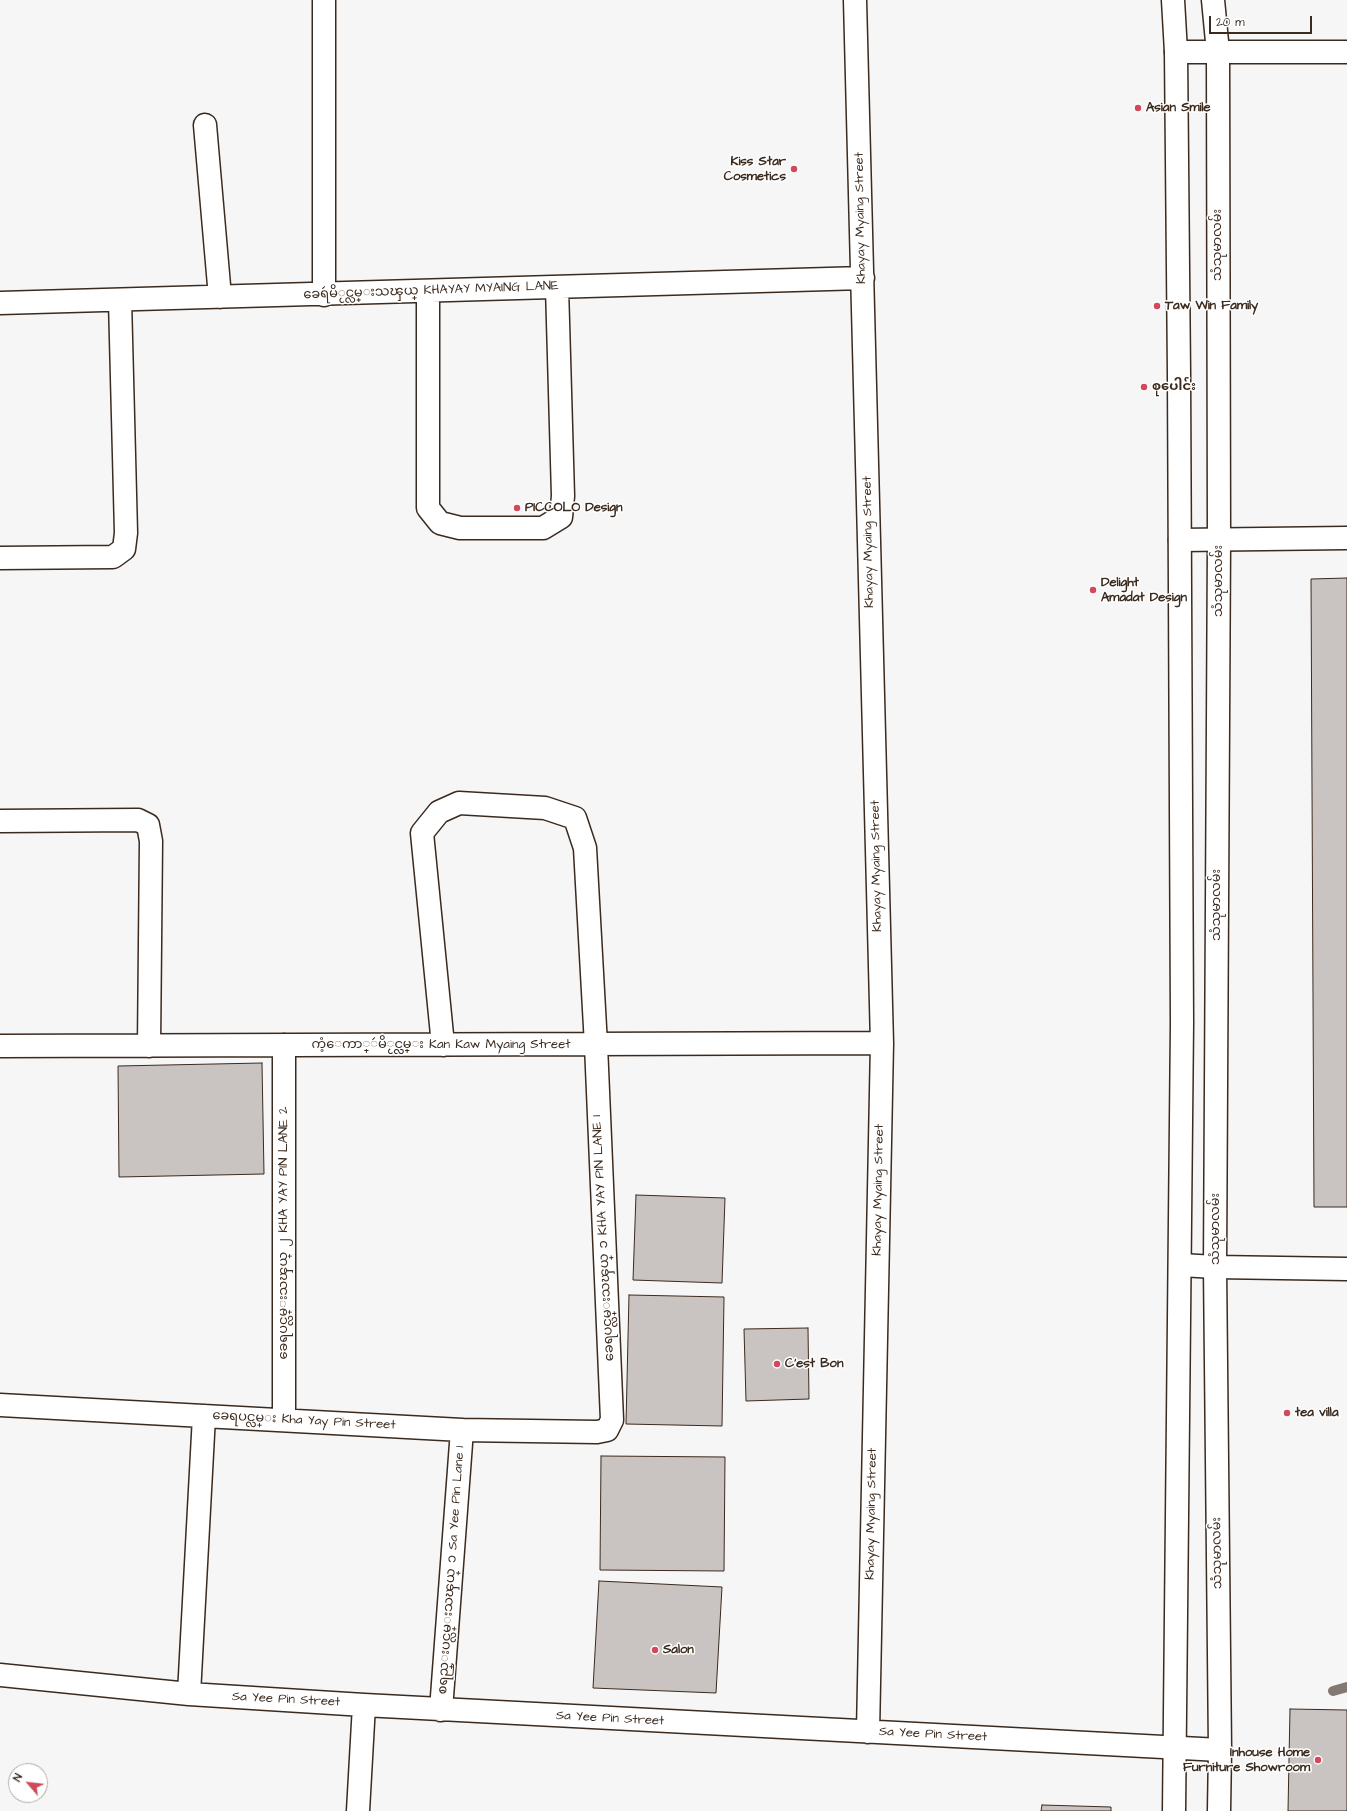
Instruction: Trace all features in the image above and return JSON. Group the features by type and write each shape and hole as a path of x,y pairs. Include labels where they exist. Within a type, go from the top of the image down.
{"street":[{"path":"324,0 324,295"},
{"name":"Khayay Myaing Street","path":"855,0 882,1044 868,1732"},
{"path":"1173,0 1176,52 1182,1023 1181,1265 1174,1811"},
{"name":"သံသုမာလမ်း","path":"1213,0 1218,52 1219,540 1215,1268 1220,1750 1219,1811"},
{"path":"1176,52 1347,52"},
{"path":"206,125 220,297"},
{"name":"ခေရဴမိႂင္လမ္းသၾယ္ KHAYAY MYAING LANE","path":"0,303 324,295 863,278"},
{"path":"428,291 428,508 440,523 460,528 543,528 561,517 563,496 557,287"},
{"path":"0,558 113,558 124,549 126,533 120,300"},
{"path":"1180,540 1347,538"},
{"name":"ခေရပင္လမ္းသၾယ္ ၁ KHA YAY PIN LANE 1","path":"443,1045 422,833 439,812 459,803 545,808 574,818 585,848 596,1045 612,1420 607,1430"},
{"path":"0,820 138,820 148,824 151,841 149,1046"},
{"name":"ကံ့ေကာ္ဴမိႂင္လမ္း Kan Kaw Myaing Street","path":"0,1046 882,1044"},
{"name":"ခေရပင္လမ္းသၾယ္ ၂ KHA YAY PIN LANE 2","path":"284,1045 284,1420"},
{"path":"1181,1265 1215,1268 1347,1269"},
{"name":"ခေရပင္လမ္း Kha Yay Pin Street","path":"0,1405 462,1430 597,1432 607,1430"},
{"path":"189,1694 204,1416"},
{"name":"စရည္းပင္လမ္းသၾယ္ ၁ Sa Yee Pin Lane 1","path":"441,1710 462,1430"},
{"name":"Sa Yee Pin Street","path":"0,1675 189,1694 441,1710 1220,1750"},
{"path":"358,1811 364,1705"}],"building":[{"path":"1347,578 1347,1207 1314,1207 1311,579"},
{"path":"262,1063 264,1174 119,1177 118,1066"},
{"path":"636,1195 725,1198 722,1283 633,1280"},
{"path":"629,1295 724,1297 722,1426 626,1424"},
{"name":"C'est Bon","path":"808,1328 809,1399 746,1401 744,1329"},
{"path":"601,1456 725,1457 724,1571 600,1570"},
{"path":"599,1581 722,1587 716,1693 593,1688"},
{"name":"Inhouse Home Furniture Showroom","path":"1290,1709 1347,1710 1347,1811 1288,1811"},
{"path":"1042,1805 1111,1807 1111,1811 1041,1811"}],"waterway":[{"path":"1333,1691 1347,1687"}],"place":[{"name":"Asian Smile","path":"1138,108"},
{"name":"Kiss Star Cosmetics","path":"794,169"},
{"name":"Taw Win Family","path":"1157,306"},
{"name":"စုပေါင်း","path":"1144,387"},
{"name":"PICCOLO Design","path":"517,508"},
{"name":"Delight Amadat Design","path":"1093,590"},
{"name":"C'est Bon","path":"777,1364"},
{"name":"tea villa","path":"1287,1413"},
{"name":"Salon","path":"655,1650"},
{"name":"Inhouse Home Furniture Showroom","path":"1318,1760"}]}
